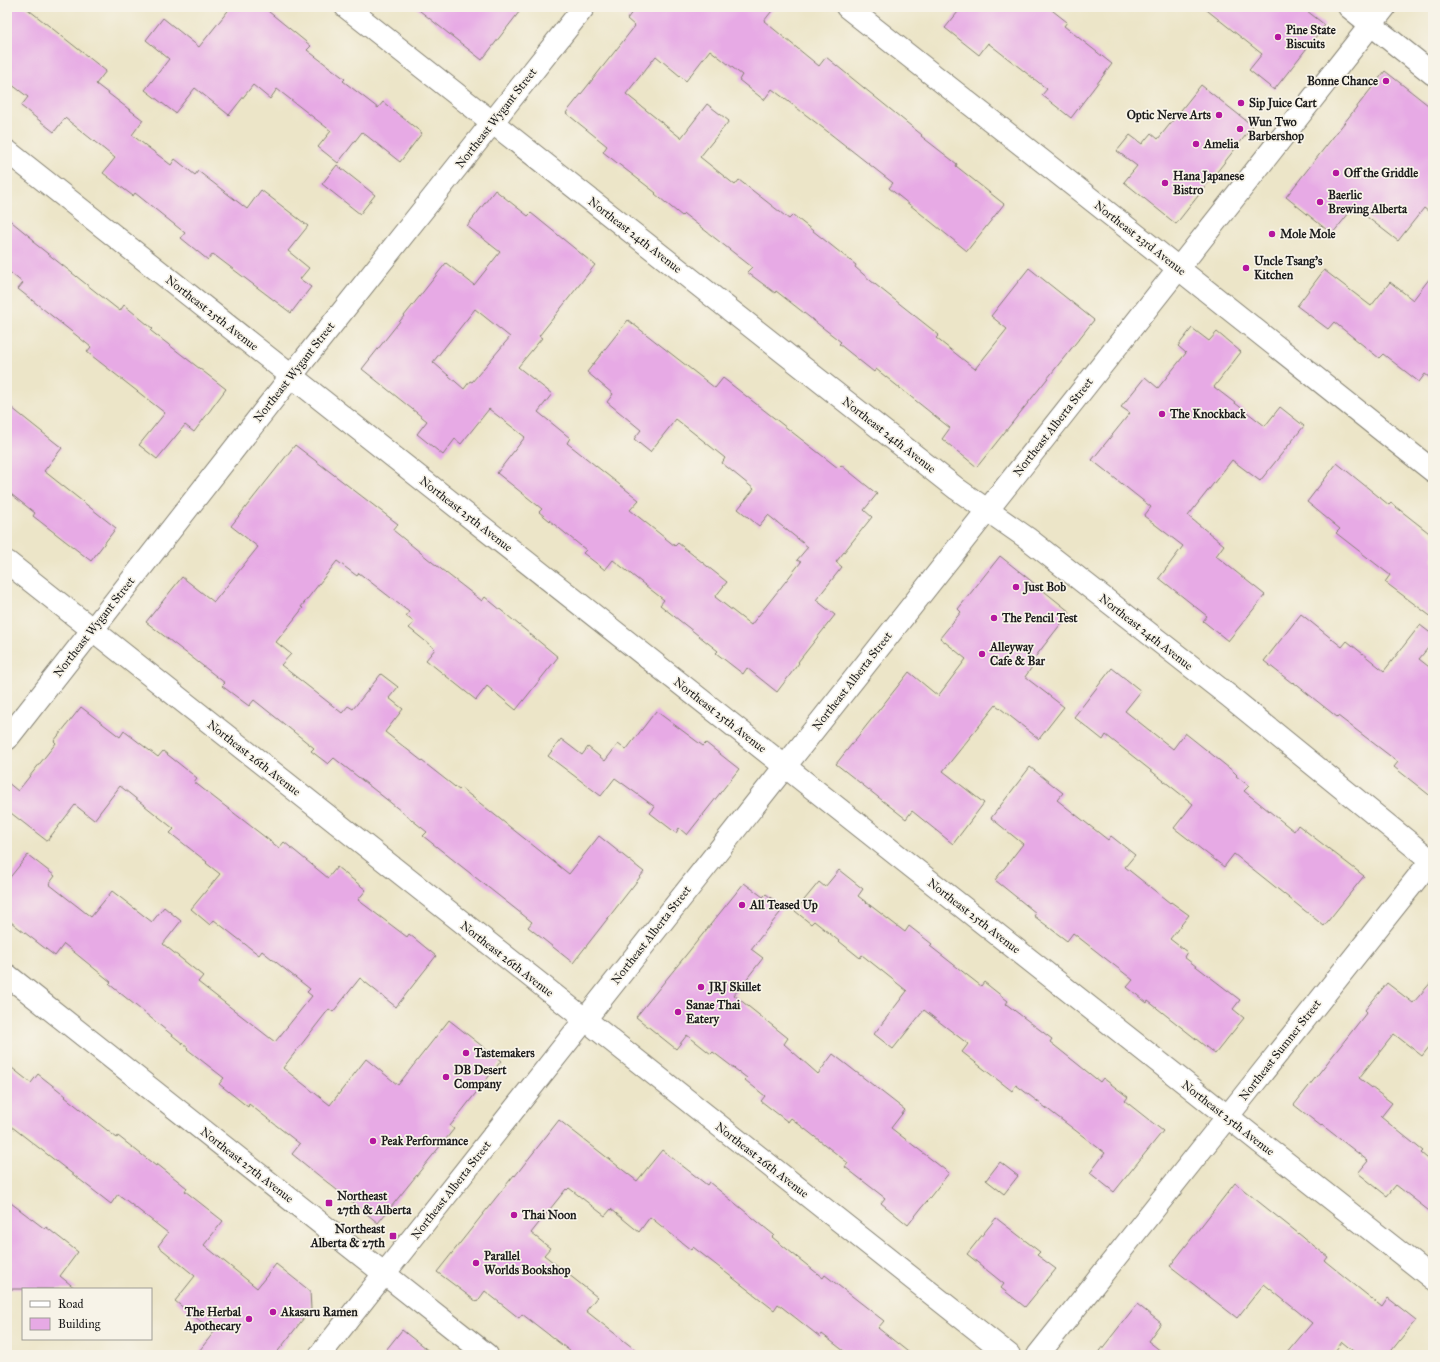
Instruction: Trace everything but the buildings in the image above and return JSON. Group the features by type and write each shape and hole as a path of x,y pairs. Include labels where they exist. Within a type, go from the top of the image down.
{"street":[{"name":"Northeast 24th Avenue","path":"346,7 957,489 1027,538 1229,696 1432,860"},
{"name":"Northeast Wygant Street","path":"7,739 291,376 584,7"},
{"name":"Northeast 23rd Avenue","path":"847,7 1433,471"},
{"path":"1349,7 1433,74"},
{"name":"Northeast Alberta Street","path":"320,1355 1384,7"},
{"name":"Northeast 25th Avenue","path":"7,151 1433,1279"},
{"name":"Northeast 26th Avenue","path":"7,562 1009,1355"},
{"name":"Northeast Sumner Street","path":"1038,1355 1432,860"},
{"name":"Northeast 27th Avenue","path":"7,975 487,1355"}],"place":[{"name":"Pine State Biscuits","path":"1278,37"},
{"name":"Bonne Chance","path":"1386,81"},
{"name":"Sip Juice Cart","path":"1241,103"},
{"name":"Optic Nerve Arts","path":"1219,115"},
{"name":"Wun Two Barbershop","path":"1240,129"},
{"name":"Amelia","path":"1196,144"},
{"name":"Off the Griddle","path":"1336,173"},
{"name":"Hana Japanese Bistro","path":"1165,183"},
{"name":"Baerlic Brewing Alberta","path":"1320,202"},
{"name":"Mole Mole","path":"1272,234"},
{"name":"Uncle Tsang's Kitchen","path":"1246,268"},
{"name":"The Knockback","path":"1162,414"},
{"name":"Just Bob","path":"1016,587"},
{"name":"The Pencil Test","path":"994,618"},
{"name":"Alleyway Cafe & Bar","path":"982,654"},
{"name":"All Teased Up","path":"742,905"},
{"name":"JRJ Skillet","path":"701,987"},
{"name":"Sanae Thai Eatery","path":"678,1012"},
{"name":"Tastemakers","path":"466,1053"},
{"name":"DB Desert Company","path":"446,1077"},
{"name":"Peak Performance","path":"373,1141"},
{"name":"Northeast 27th & Alberta","path":"329,1203"},
{"name":"Thai Noon","path":"514,1215"},
{"name":"Northeast Alberta & 27th","path":"393,1236"},
{"name":"Parallel Worlds Bookshop","path":"476,1263"},
{"name":"Akasaru Ramen","path":"273,1312"},
{"name":"The Herbal Apothecary","path":"249,1319"}]}
